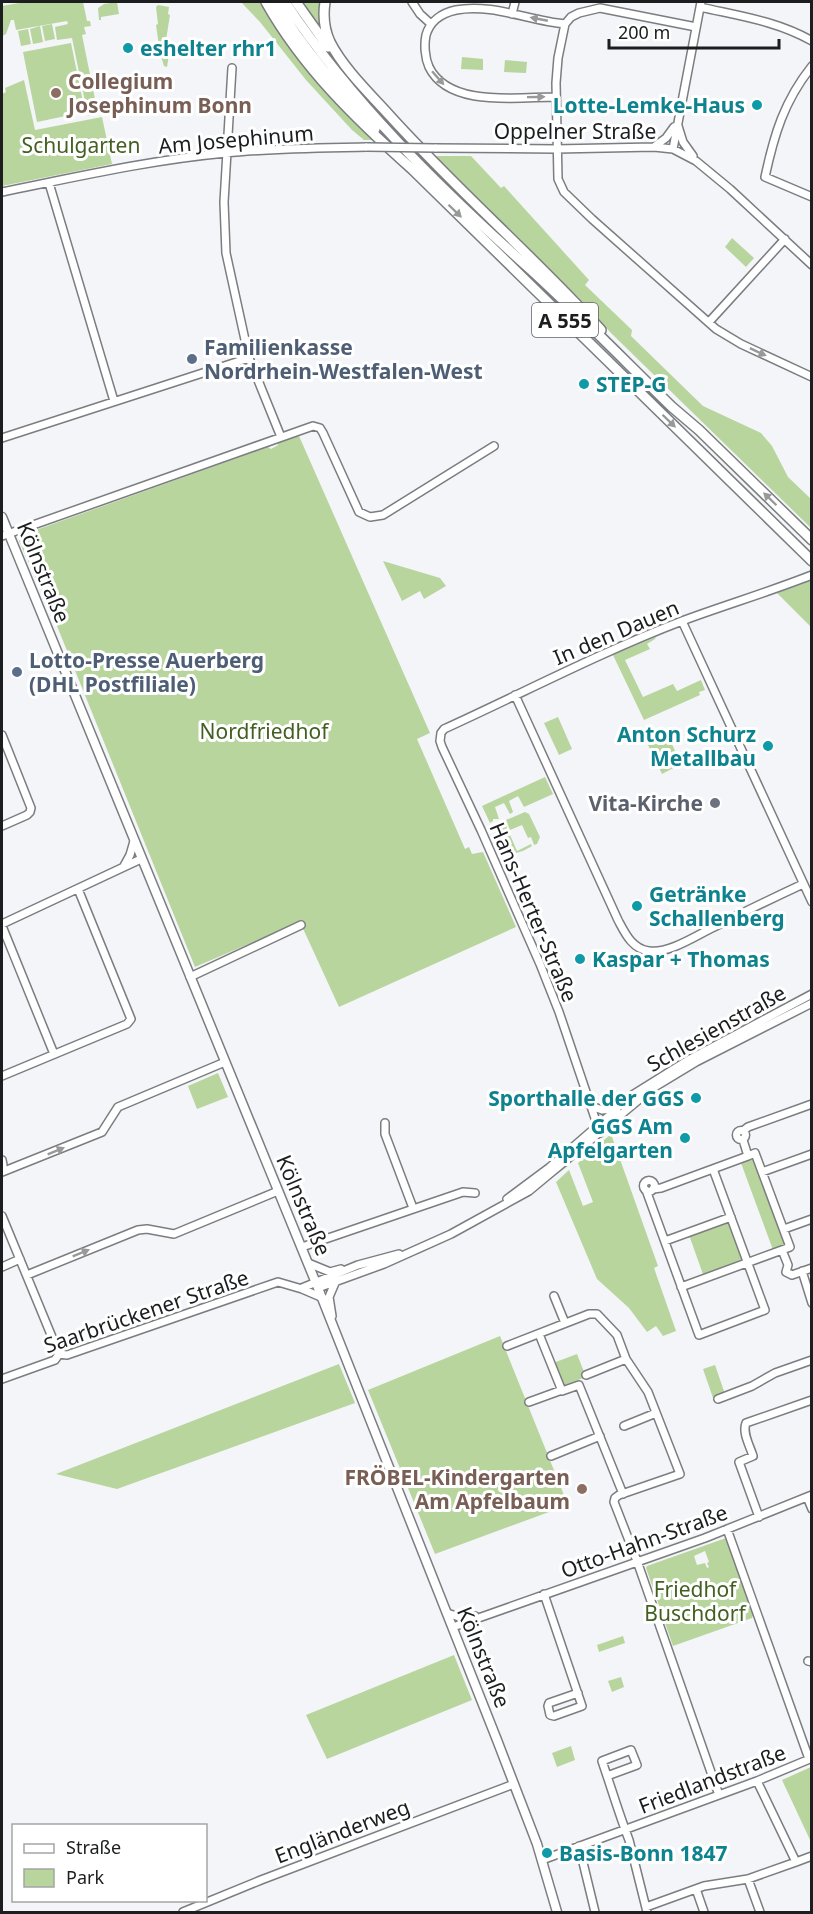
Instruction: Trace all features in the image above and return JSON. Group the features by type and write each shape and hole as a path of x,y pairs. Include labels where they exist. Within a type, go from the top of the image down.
{"highway":[{"path":"264,2 298,50 341,102 369,131 413,170"},
{"name":"A 555","path":"275,2 313,59 413,170 812,561"},
{"name":"A 555","path":"285,2 314,44 362,103 432,175 812,540"},
{"path":"296,2 329,48 375,105 531,270"},
{"path":"324,2 324,19 329,40 341,59 370,93 430,159 692,418 699,430"}],"main road":[{"name":"Kölnstraße","path":"2,517 5,535 323,1298 514,1784 542,1860 557,1912"}],"street":[{"path":"412,2 431,24"},
{"path":"512,14 515,2"},
{"path":"673,149 700,4 769,22 812,41"},
{"path":"696,27 601,5 571,17 565,24 558,58 556,97 558,179 564,192 625,250 725,335 812,377"},
{"path":"556,97 487,97 459,92 445,86 431,69 426,56 425,37 437,17 463,9 480,9 565,24"},
{"path":"812,66 792,94 781,118 765,177 812,197"},
{"path":"232,68 224,202 226,253 249,358 281,437"},
{"path":"654,147 666,138 677,122"},
{"path":"677,122 683,142 696,161"},
{"name":"Am Josephinum","path":"2,192 116,169 226,153 367,147"},
{"name":"Oppelner Straße","path":"367,147 556,149 654,147 673,149 696,161 730,189 812,265"},
{"path":"49,183 114,401"},
{"path":"709,322 785,239"},
{"path":"2,438 249,358"},
{"path":"5,535 313,426 320,428 355,506 359,512 369,517 383,515 494,447"},
{"name":"In den Dauen","path":"441,733 444,729 617,648 682,621 812,575"},
{"path":"682,621 812,902"},
{"path":"515,695 618,920 626,935 636,946 650,951 667,949 802,884"},
{"name":"Hans-Herter-Straße","path":"441,733 442,747 540,964 599,1129"},
{"path":"2,735 31,808 27,815 2,826"},
{"path":"120,869 128,861 134,841"},
{"path":"54,1054 2,925 141,859"},
{"path":"2,1076 127,1024 131,1019 78,889"},
{"path":"190,977 301,925"},
{"name":"Schlesienstraße","path":"591,1106 607,1110 690,1059 812,994"},
{"name":"Schlesienstraße","path":"599,1129 653,1088 693,1063 812,1003"},
{"path":"2,1171 102,1132 118,1107 225,1062"},
{"name":"Schlesienstraße","path":"317,1285 334,1283 384,1264 451,1234 529,1191 637,1092"},
{"path":"748,1156 743,1140 746,1135 743,1131 748,1127 810,1104 812,1113"},
{"path":"385,1123 385,1134 412,1208"},
{"path":"681,1287 748,1263 790,1247 755,1153 650,1190 664,1241 681,1287 699,1335 765,1310 748,1263 713,1169"},
{"path":"762,1172 812,1154"},
{"path":"2,1160 2,1171"},
{"path":"27,1275 138,1230 147,1229 174,1234 278,1191"},
{"path":"302,1247 463,1192 475,1193"},
{"path":"2,1215 59,1354"},
{"path":"664,1241 731,1217"},
{"path":"784,1229 812,1219"},
{"name":"Schlesienstraße","path":"317,1285 358,1265 413,1250"},
{"path":"782,1250 788,1265 785,1270 788,1275 812,1268"},
{"path":"2,1267 20,1259"},
{"path":"308,1263 330,1272 358,1265"},
{"path":"800,1272 812,1303"},
{"name":"Saarbrückener Straße","path":"2,1379 55,1360 59,1354 67,1355 278,1282 302,1288 323,1298"},
{"path":"334,1283 329,1297 334,1327"},
{"name":"Saarbrückener Straße","path":"302,1288 317,1285"},
{"path":"554,1296 565,1323"},
{"path":"507,1346 589,1314 597,1314 617,1335 626,1359 648,1392 680,1474 623,1494 615,1498 614,1502 638,1561 719,1795"},
{"path":"539,1334 562,1390"},
{"path":"586,1375 626,1359"},
{"path":"718,1399 752,1386 775,1373 812,1360"},
{"path":"529,1402 579,1384 623,1494"},
{"path":"759,1517 739,1462 753,1456 744,1426 812,1400"},
{"path":"624,1426 656,1413"},
{"path":"551,1456 600,1436"},
{"path":"809,1496 812,1509"},
{"name":"Otto-Hahn-Straße","path":"453,1627 727,1529 809,1496"},
{"path":"727,1529 810,1759"},
{"path":"544,1594 578,1693 582,1706 554,1716 550,1715 549,1704 578,1693"},
{"name":"Otto-Hahn-Straße","path":"447,1613 462,1618 486,1615"},
{"name":"Friedlandstraße","path":"607,1776 637,1765 631,1750 603,1761 607,1776 625,1829"},
{"name":"Friedlandstraße","path":"542,1860 757,1781 810,1759"},
{"path":"757,1781 795,1862"},
{"name":"Engländerweg","path":"183,1912 514,1784"},
{"path":"625,1829 647,1910 696,1889 748,1879 812,1856"},
{"path":"579,1846 595,1912"},
{"path":"748,1879 760,1912"},
{"path":"696,1889 704,1912"}],"green space":[{"path":"25,2 83,2 87,21 90,21 91,26 84,27 86,34 82,35 98,114 88,116 72,38 57,40 55,27 68,24 67,21 16,30 14,20 11,20 6,34 2,36 2,6"},
{"path":"117,2 119,14 101,17 99,20 98,8 104,4"},
{"path":"241,2 259,2 374,140 364,140 352,130 306,80"},
{"path":"301,2 321,2 323,31"},
{"path":"158,5 169,7 166,40 171,41 167,67 164,66 160,53 156,25 158,24 156,7"},
{"path":"52,24 55,39 45,41 42,26"},
{"path":"40,26 43,42 33,44 30,29"},
{"path":"28,29 31,44 21,46 18,31"},
{"path":"71,43 85,112 37,122 23,52"},
{"path":"462,57 483,59 483,70 461,69"},
{"path":"505,60 527,62 526,73 504,72"},
{"name":"Schulgarten","path":"24,80 35,130 102,117 112,164 2,186 2,94 6,92 5,88"},
{"path":"434,156 471,156 501,188 504,186 589,280 585,285 632,330 631,336 703,406 761,433 772,446 788,477 811,499 811,528 611,333 583,302"},
{"path":"732,238 754,258 746,267 725,247"},
{"name":"Nordfriedhof","path":"299,436 430,733 417,739 465,849 469,847 472,854 483,852 516,927 339,1007 300,922 195,967 57,626 61,617 56,604 47,603 19,541 22,535 268,447 271,449 278,443"},
{"path":"383,561 440,578 446,586 424,599 420,591 402,601"},
{"path":"812,581 811,627 777,593"},
{"path":"656,637 647,644 650,649 625,660 643,697 673,684 677,691 701,680 705,690 699,692 700,695 644,720 613,655"},
{"path":"558,717 572,749 559,755 544,723"},
{"path":"666,731 681,764 662,774 648,745 655,742 653,738"},
{"path":"545,777 553,794 524,807 518,796 509,801 513,812 510,814 504,803 495,807 499,819 493,819 490,823 482,806"},
{"path":"525,812 529,814 540,837 534,845 522,825 510,830 506,820"},
{"path":"504,821 517,851 531,844 532,846 516,853 509,851 500,835"},
{"path":"218,1073 228,1097 197,1109 188,1086"},
{"path":"611,1134 658,1266 654,1268 676,1331 663,1336 656,1326 647,1332 629,1308 597,1279 556,1182 569,1170 583,1206 593,1202 578,1163"},
{"path":"753,1159 785,1245 773,1250 741,1163"},
{"path":"567,1165 532,1192 496,1214 438,1245 417,1253 495,1214"},
{"path":"727,1221 743,1257 740,1263 704,1277 689,1235"},
{"path":"500,1336 568,1505 435,1554 368,1390"},
{"path":"577,1354 586,1377 564,1385 553,1363"},
{"path":"339,1364 355,1403 117,1489 56,1474"},
{"path":"715,1365 725,1394 713,1398 703,1369"},
{"name":"Friedhof Buschdorf","path":"726,1538 753,1615 752,1618 673,1646 647,1566","holes":["705,1551 709,1562 707,1568 705,1563 697,1565 694,1556"]},
{"path":"623,1636 625,1643 599,1652 597,1645"},
{"path":"454,1655 472,1700 327,1759 306,1715"},
{"path":"621,1677 624,1687 612,1692 608,1681"},
{"path":"571,1746 575,1760 557,1767 552,1753"},
{"path":"811,1767 811,1842 782,1780"}],"place":[{"name":"eshelter rhr1","path":"128,48"},
{"name":"Collegium Josephinum Bonn","path":"56,93"},
{"name":"Lotte-Lemke-Haus","path":"757,105"},
{"name":"Familienkasse Nordrhein-Westfalen-West","path":"192,359"},
{"name":"STEP-G","path":"584,384"},
{"name":"Lotto-Presse Auerberg (DHL Postfiliale)","path":"17,672"},
{"name":"Anton Schurz Metallbau","path":"768,746"},
{"name":"Vita-Kirche","path":"715,803"},
{"name":"Getränke Schallenberg","path":"637,906"},
{"name":"Kaspar + Thomas","path":"580,959"},
{"name":"Sporthalle der GGS","path":"696,1098"},
{"name":"GGS Am Apfelgarten","path":"685,1138"},
{"name":"FRÖBEL-Kindergarten Am Apfelbaum","path":"582,1489"},
{"name":"Basis-Bonn 1847","path":"547,1853"}]}
